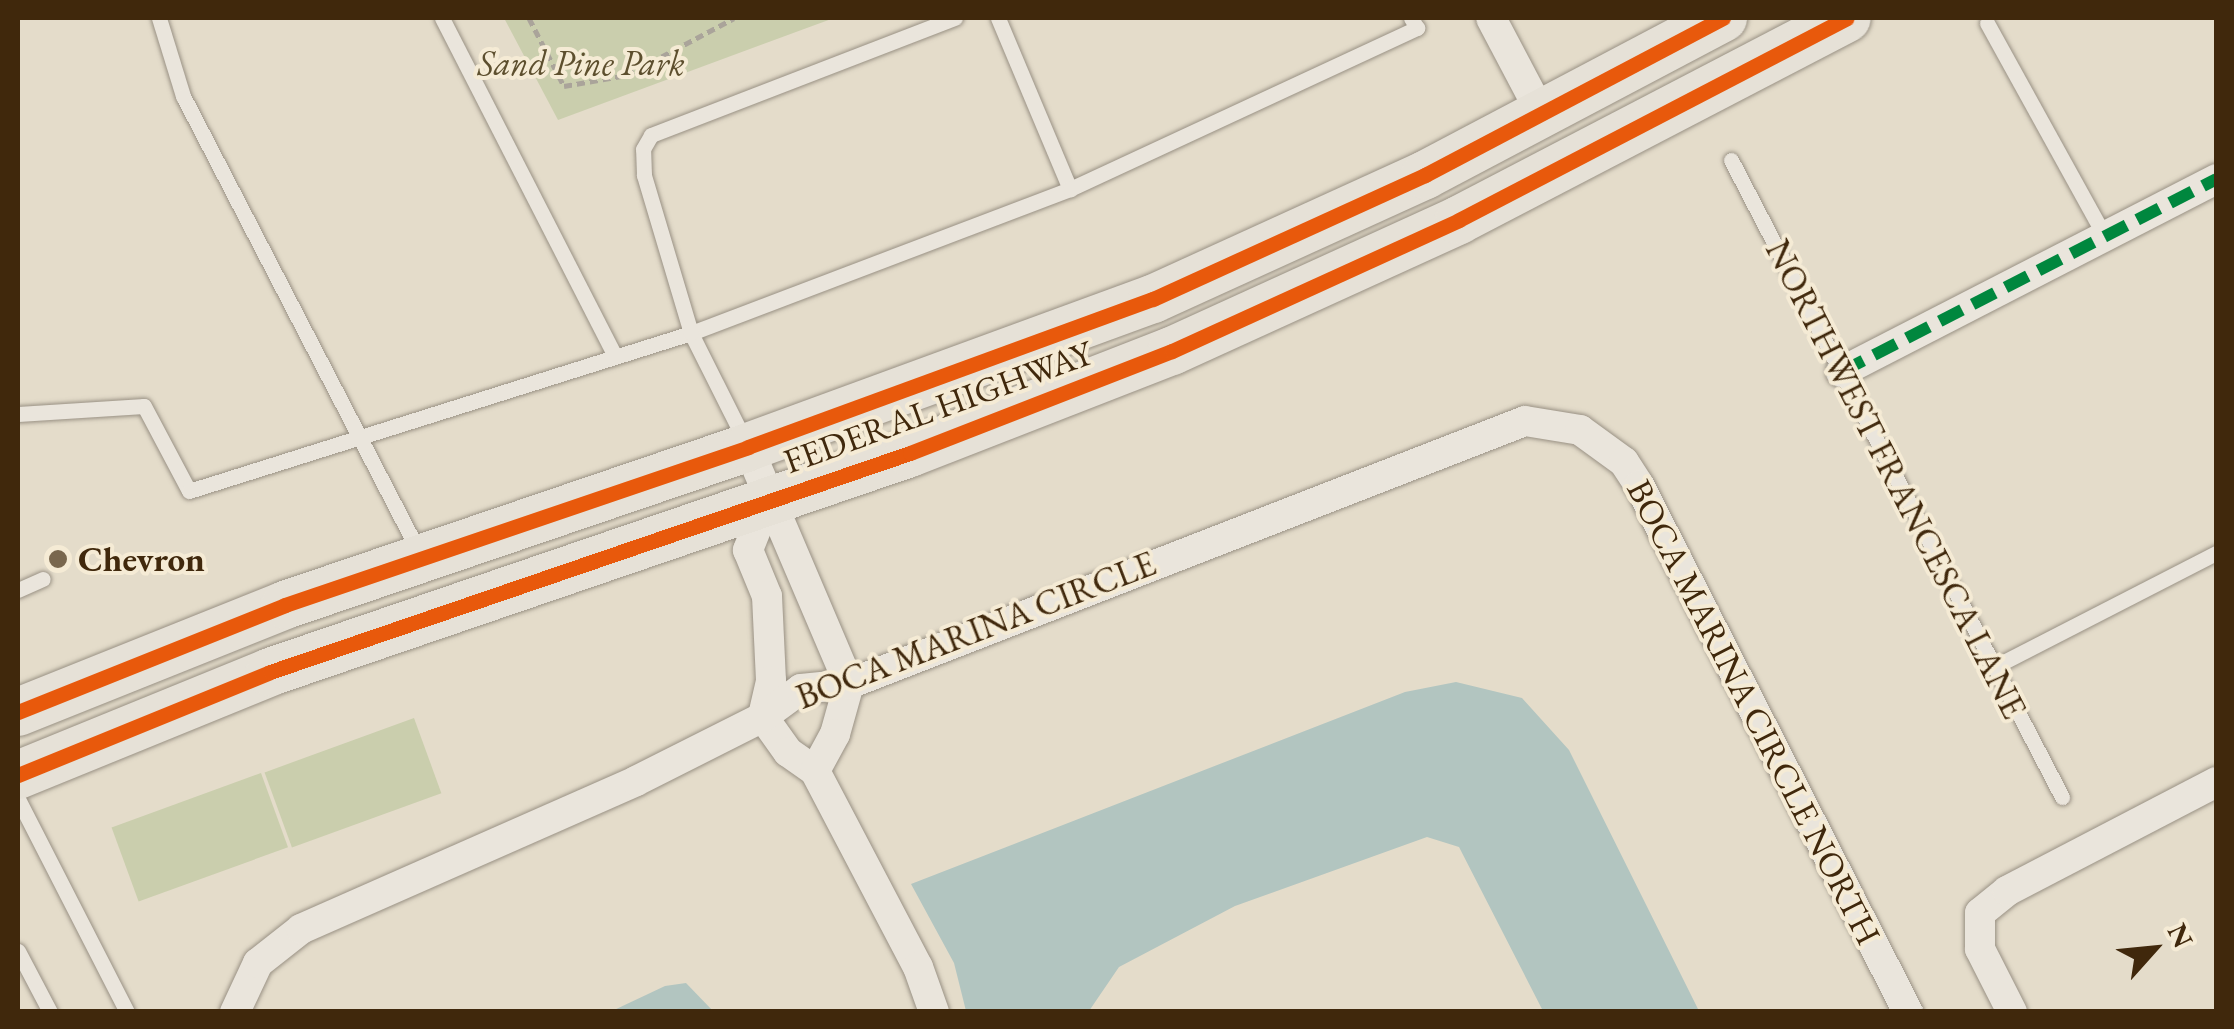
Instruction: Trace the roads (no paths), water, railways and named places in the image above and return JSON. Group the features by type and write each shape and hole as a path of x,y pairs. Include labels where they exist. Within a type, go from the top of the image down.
{"main road":[{"name":"FEDERAL HIGHWAY","path":"18,775 289,665 767,502 1172,351 1459,220 1847,18"},
{"name":"FEDERAL HIGHWAY","path":"18,712 422,557 748,447 1153,299 1425,174 1645,59 1702,22"},
{"path":"1562,166 1588,116 1645,59"},
{"path":"1459,220 1514,164 1541,113"}],"street":[{"path":"1491,18 1541,113"},
{"path":"1841,372 2216,179"},
{"name":"BOCA MARINA CIRCLE","path":"239,999 258,962 301,929 763,717 801,689 850,684 1498,427 1525,421 1580,430"},
{"name":"BOCA MARINA CIRCLE NORTH","path":"1580,430 1624,462 1639,485 1908,1012"},
{"path":"748,447 767,502 790,535 850,684 835,734 815,771"},
{"path":"767,502 748,550 767,596 772,681 763,717 788,752 815,771 918,967 934,1012"},
{"path":"2012,1012 1980,949 1980,913 2006,891 2216,782"}],"lane":[{"path":"159,18 182,96 422,557"},
{"path":"442,18 614,354"},
{"path":"748,447 691,333 644,175 642,149 651,135 955,18"},
{"path":"998,18 1070,190"},
{"path":"18,414 144,406 190,491 360,433 691,333 1070,190 1416,28 1412,18"},
{"path":"1987,23 2104,237"},
{"name":"NORTHWEST FRANCESCA LANE","path":"1731,160 2062,797"},
{"path":"1994,667 2216,553"},
{"path":"18,590 44,579"},
{"path":"18,798 128,1012"},
{"path":"18,951 50,1012"}],"place":[{"name":"Chevron","path":"58,559"}],"park label":[{"name":"Sand Pine Park","path":"581,63"}]}
